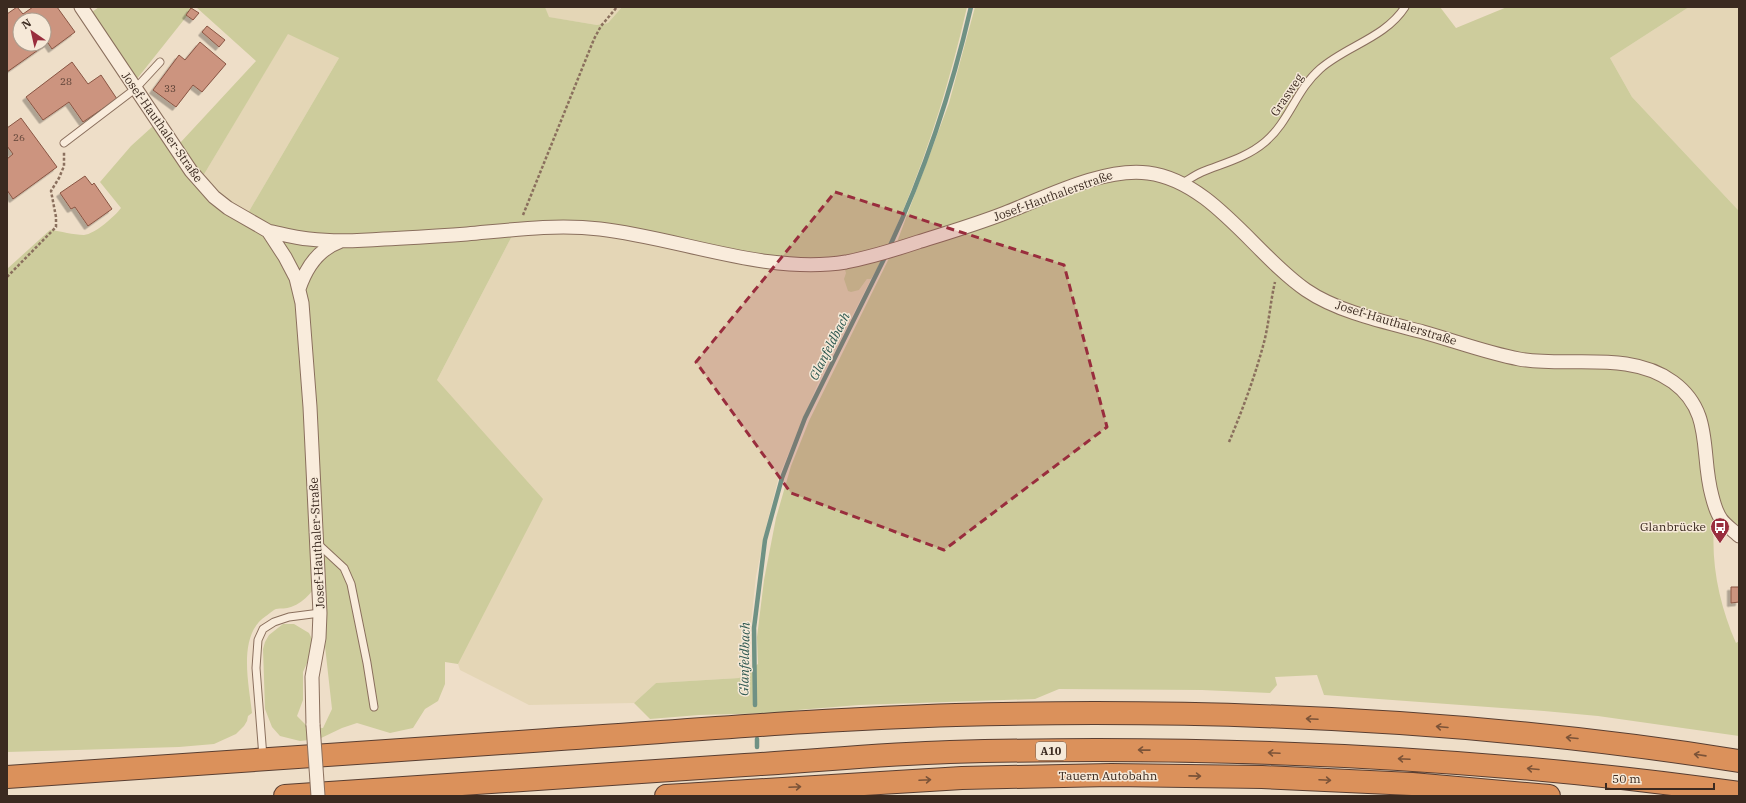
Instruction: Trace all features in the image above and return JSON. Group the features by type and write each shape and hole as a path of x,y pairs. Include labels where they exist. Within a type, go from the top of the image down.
{"highway":[{"path":"7,777 753,726 953,716 1108,713 1265,716 1422,725 1579,739 1739,761"},
{"name":"A10","path":"285,796 946,752 1100,750 1255,752 1413,760 1571,773 1739,793"},
{"name":"Tauern Autobahn","path":"666,796 962,778 1111,775 1262,777 1396,783 1548,796"}],"street":[{"name":"Josef-Hauthaler-Straße","path":"81,7 191,171 203,186 228,208 268,231 285,256 296,278 302,303 310,407 317,542 320,613 319,638 312,678 313,725 318,796"},
{"name":"Josef-Hauthalerstraße","path":"268,231 307,239 341,241 466,234 518,228 559,226 601,229 640,235 743,257 796,264 835,263 872,256 900,248 987,220 1076,186 1113,174 1127,172 1153,173 1181,184 1200,194 1220,209 1278,268 1312,294 1324,300 1375,319 1519,359 1630,365 1660,374 1682,389 1696,407 1701,418 1707,473 1716,510 1722,522 1739,536"},
{"path":"299,289 302,278 311,263 322,250 341,241"}],"lane":[{"name":"Grasweg","path":"1181,184 1202,172 1239,159 1266,142 1285,119 1301,90 1319,70 1391,24 1405,7"},
{"path":"64,143 135,89 160,62"},
{"path":"317,542 344,568 351,584 367,663 374,707"},
{"path":"263,760 256,668 258,640 263,629 274,622 289,617 320,613"}],"path":[{"path":"518,228 594,39 601,26 617,7"},
{"path":"7,277 56,227 56,217 50,191 59,178 64,166 64,143"},
{"path":"1229,442 1246,402 1262,352 1278,268"}],"highlighted area":[{"path":"835,192 1064,265 1107,427 944,550 791,493 696,362"}],"shaded area":[{"path":"545,7 622,7 608,23 597,25 548,17"},
{"path":"1689,7 1739,7 1739,211 1632,97 1610,58"},
{"path":"288,33 339,58 248,213 231,203 203,176"},
{"path":"590,234 622,238 805,271 845,270 859,290 867,279 871,279 818,383 779,476 756,576 748,673 739,678 656,683 634,703 529,705 460,670 458,664 437,380 512,236"}],"green space":[{"path":"99,7 194,7 136,80 92,12"},
{"path":"196,7 545,7 549,17 597,25 608,23 622,7 967,7 939,111 922,162 892,238 880,263 871,279 867,279 859,290 851,292 848,291 844,279 846,273 845,270 805,271 656,244 590,234 512,236 437,380 543,499 458,664 445,662 445,684 438,701 425,709 413,728 390,733 357,723 342,728 319,739 300,741 280,736 272,727 265,709 263,649 269,635 283,624 294,624 309,633 312,639 311,654 303,672 303,700 297,716 308,727 323,728 332,709 325,646 327,620 324,603 324,576 301,602 289,608 275,610 257,624 251,635 247,661 247,675 252,713 248,716 244,726 236,734 214,744 179,747 7,752 7,269 50,230 84,235 89,234 104,224 121,208 100,182 131,146 163,117 180,143 256,61","holes":["288,34 339,58 248,213 235,205 213,187 203,176"]},
{"path":"975,7 1440,7 1456,28 1507,7 1689,7 1610,58 1632,97 1739,211 1739,530 1725,514 1714,526 1713,541 1715,571 1721,600 1736,643 1739,641 1739,736 1598,716 1324,695 1317,675 1275,677 1277,685 1270,693 1202,690 1059,689 1035,699 859,705 778,713 699,715 650,719 634,703 656,683 739,678 758,664 757,637 764,580 776,518 791,466 809,421 897,242 949,103"}],"building":[{"path":"17,7 21,12 12,12 12,52 35,52 7,72 7,14"},
{"path":"33,7 57,7 75,32 52,49 52,12 26,12"},
{"path":"191,8 199,13 193,20 186,15"},
{"path":"207,26 225,40 219,47 202,32"},
{"path":"200,42 226,64 202,92 193,85 176,107 153,90 179,55 185,60"},
{"path":"72,62 88,84 101,75 117,99 83,122 69,102 43,120 26,97"},
{"path":"21,118 57,167 13,199 7,190 7,159 13,154 7,146 7,128"},
{"path":"85,176 92,185 94,183 112,209 88,226 75,207 71,209 60,193"},
{"path":"1731,587 1739,587 1739,602 1731,603"}],"waterway":[{"name":"Glanfeldbach","path":"889,248 926,160 946,99 971,7"},
{"name":"Glanfeldbach","path":"755,705 754,628 765,540 782,478 805,418 886,255"},
{"name":"Glanfeldbach","path":"757,739 757,747"}],"place":[{"name":"Glanbrücke","path":"1720,544"}]}
